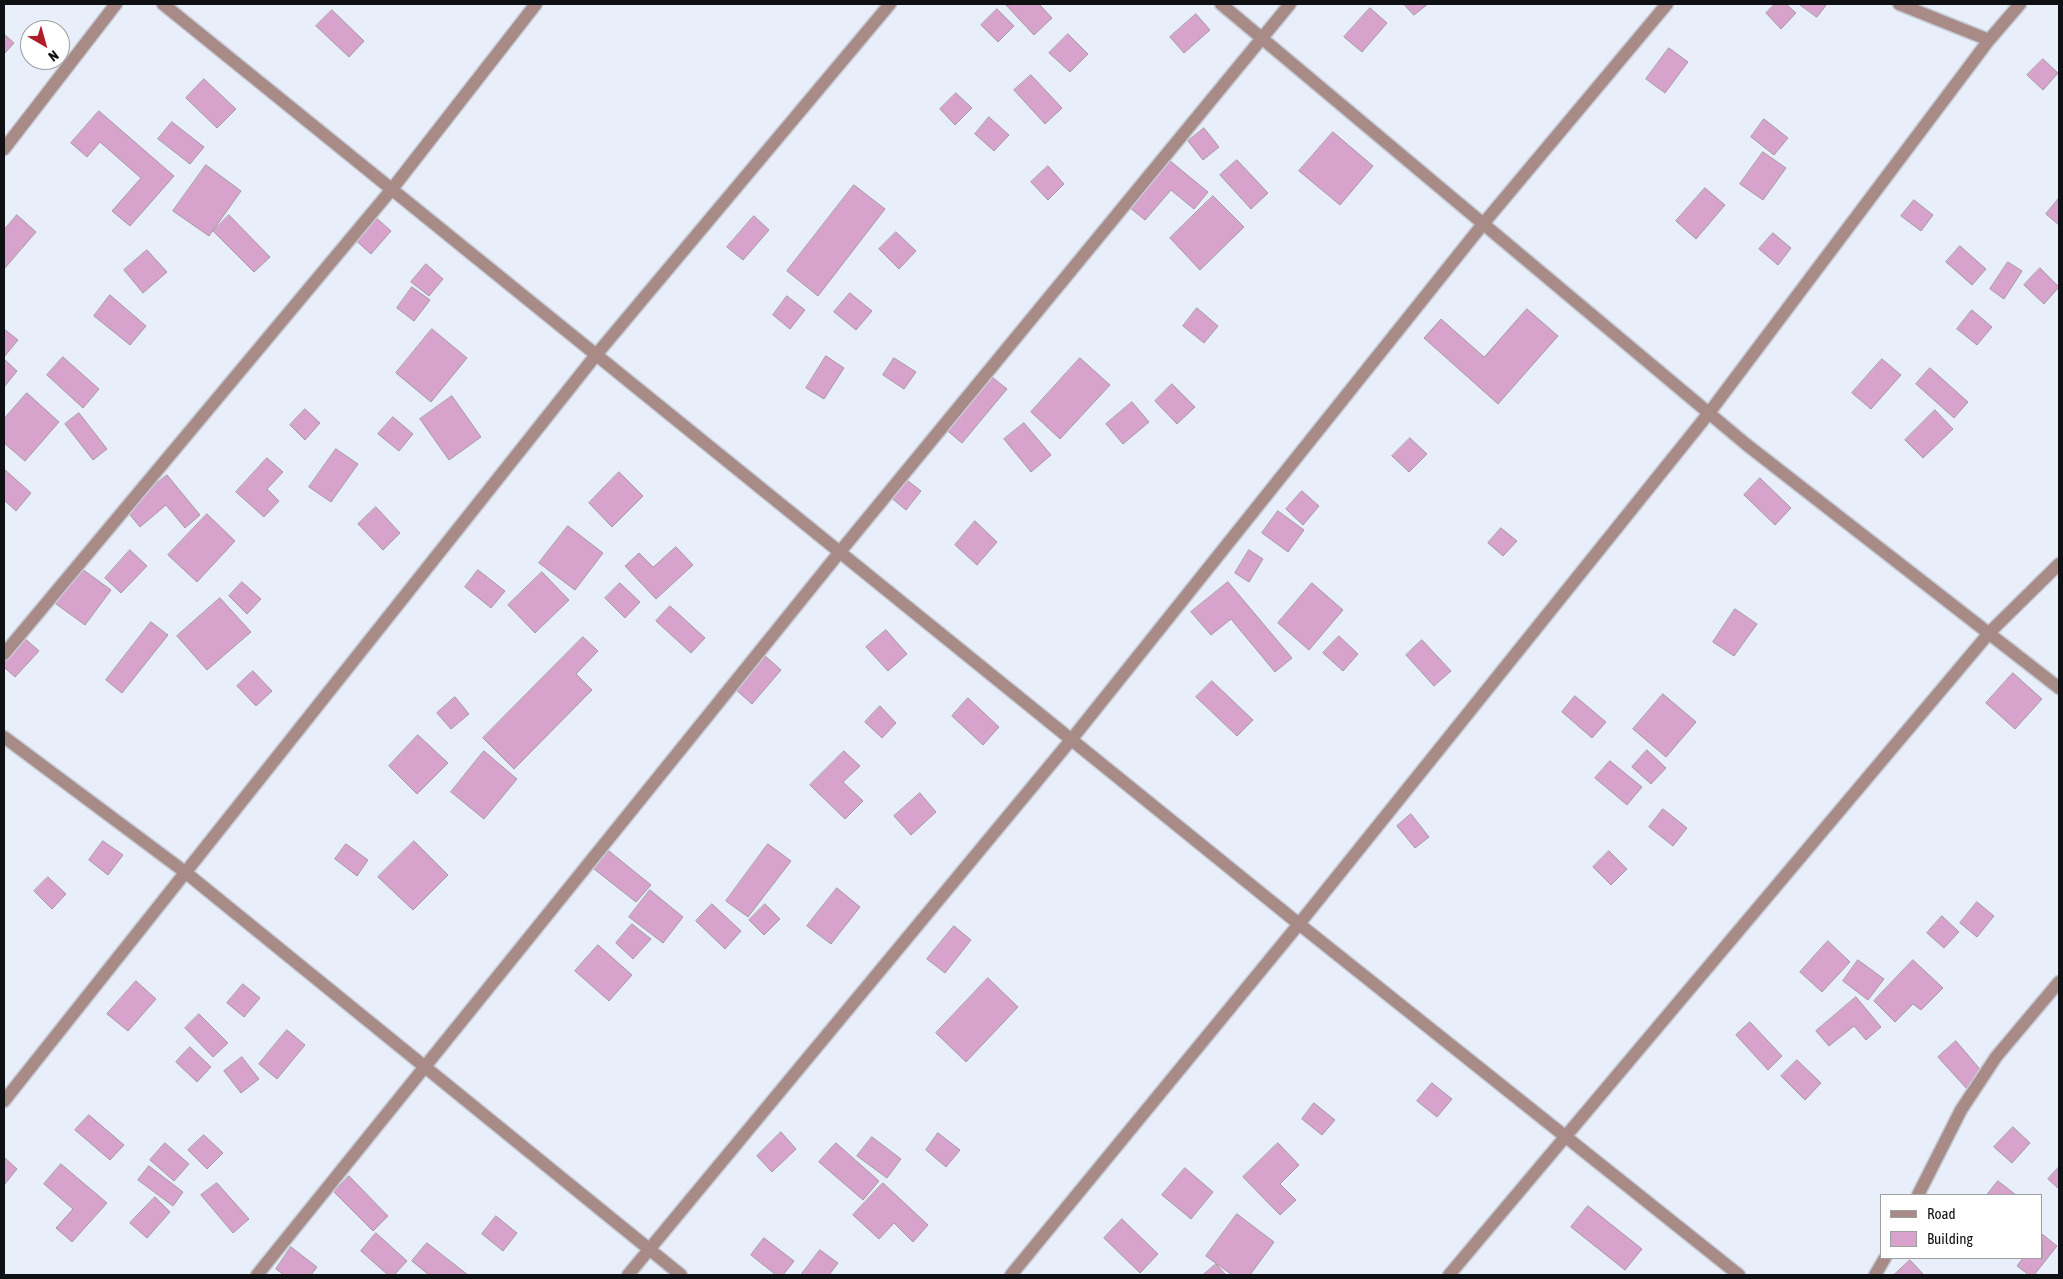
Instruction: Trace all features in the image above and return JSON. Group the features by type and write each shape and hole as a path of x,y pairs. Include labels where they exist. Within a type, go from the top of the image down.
{"street":[{"path":"4,149 116,4"},
{"path":"163,4 839,553 1738,1275"},
{"path":"4,654 392,189 536,4"},
{"path":"4,1101 596,355 890,4"},
{"path":"1221,4 1263,37 1747,445 1990,632 2059,688"},
{"path":"257,1275 839,553 1290,4"},
{"path":"628,1275 1071,740 1483,224 1667,4"},
{"path":"1899,4 1989,40"},
{"path":"1011,1275 1299,924 1709,413 1989,40 2020,4"},
{"path":"1449,1275 1990,632 2059,564"},
{"path":"4,737 186,872 681,1275"},
{"path":"1919,1194 1961,1110 1996,1057 2059,982"},
{"path":"1875,1275 1884,1259"}],"building":[{"path":"1007,4 1039,4 1052,18 1034,35"},
{"path":"1404,4 1428,4 1414,15"},
{"path":"1775,4 1786,4 1796,13 1781,29 1766,13"},
{"path":"1799,4 1827,4 1817,17"},
{"path":"1370,8 1387,23 1362,52 1344,37"},
{"path":"997,9 1014,26 998,42 981,25"},
{"path":"332,10 364,41 349,57 316,26"},
{"path":"1196,14 1210,30 1184,53 1170,37"},
{"path":"4,34 14,43 4,54"},
{"path":"1068,34 1088,54 1070,72 1049,53"},
{"path":"1669,48 1688,62 1665,93 1646,79"},
{"path":"2043,59 2058,73 2043,90 2027,75"},
{"path":"1031,75 1062,108 1045,124 1014,90"},
{"path":"204,79 236,109 217,128 186,98"},
{"path":"956,93 972,108 955,125 940,109"},
{"path":"99,111 174,176 130,226 112,211 141,178 100,142 87,157 71,143"},
{"path":"989,117 1009,135 994,151 975,134"},
{"path":"1764,119 1788,138 1774,155 1751,137"},
{"path":"172,122 204,147 190,164 158,139"},
{"path":"1204,128 1219,147 1203,160 1188,141"},
{"path":"1333,132 1373,166 1340,205 1299,171"},
{"path":"1763,152 1786,168 1763,200 1740,184"},
{"path":"1169,160 1208,192 1194,209 1171,190 1145,220 1129,207"},
{"path":"1237,160 1268,193 1251,209 1220,175"},
{"path":"206,165 241,191 209,236 173,211"},
{"path":"1048,166 1064,184 1048,200 1031,182"},
{"path":"854,185 885,209 818,296 787,271"},
{"path":"1705,188 1725,205 1696,239 1676,221"},
{"path":"1213,196 1244,227 1200,270 1170,238"},
{"path":"2059,198 2059,225 2046,214"},
{"path":"1914,200 1933,215 1921,231 1901,216"},
{"path":"17,215 36,232 4,269 4,230"},
{"path":"229,215 270,257 254,272 213,231"},
{"path":"373,215 391,231 371,254 353,238"},
{"path":"754,216 769,230 743,260 727,247"},
{"path":"896,232 916,251 899,269 879,249"},
{"path":"1773,233 1791,248 1778,265 1759,249"},
{"path":"1960,246 1986,269 1972,285 1946,262"},
{"path":"147,250 167,272 143,293 124,270"},
{"path":"2008,262 2022,271 2004,299 1990,289"},
{"path":"426,264 443,279 429,296 411,282"},
{"path":"2040,268 2059,287 2044,304 2024,285"},
{"path":"412,287 430,300 414,321 397,308"},
{"path":"850,293 872,311 856,330 834,312"},
{"path":"110,295 146,326 130,345 94,316"},
{"path":"787,296 805,310 790,329 773,315"},
{"path":"1197,308 1218,326 1204,343 1183,326"},
{"path":"1527,309 1558,336 1498,404 1424,338 1441,319 1484,357"},
{"path":"1972,310 1992,327 1977,345 1957,329"},
{"path":"4,329 18,340 4,357"},
{"path":"432,329 467,358 431,402 396,373"},
{"path":"826,356 844,368 824,399 806,388"},
{"path":"63,357 99,389 83,408 47,375"},
{"path":"894,358 916,372 904,389 883,375"},
{"path":"1080,358 1110,385 1060,439 1031,412"},
{"path":"4,359 17,371 4,387"},
{"path":"1882,359 1901,375 1871,409 1852,393"},
{"path":"1930,368 1968,402 1954,418 1916,384"},
{"path":"987,373 1007,389 962,443 943,427"},
{"path":"1172,384 1195,407 1177,424 1155,401"},
{"path":"27,393 59,422 25,461 4,443 4,419"},
{"path":"452,396 481,437 449,460 420,419"},
{"path":"1132,402 1149,422 1123,444 1106,424"},
{"path":"305,409 320,423 305,440 290,425"},
{"path":"1935,410 1953,429 1923,458 1905,440"},
{"path":"79,413 107,449 93,460 65,424"},
{"path":"393,417 413,434 399,451 378,434"},
{"path":"1024,423 1051,455 1031,472 1004,439"},
{"path":"1410,438 1427,454 1409,472 1392,456"},
{"path":"336,449 358,464 331,502 309,487"},
{"path":"267,458 283,472 267,489 279,501 264,517 236,492"},
{"path":"4,469 31,493 16,511 4,500"},
{"path":"619,472 643,496 612,527 589,503"},
{"path":"167,475 200,515 185,528 166,505 140,527 126,510"},
{"path":"903,477 921,491 906,510 889,496"},
{"path":"1760,478 1791,508 1775,525 1744,495"},
{"path":"1302,491 1319,506 1303,525 1286,509"},
{"path":"376,507 400,533 383,550 358,524"},
{"path":"1278,511 1304,530 1288,552 1262,533"},
{"path":"207,514 235,541 197,582 168,555"},
{"path":"975,521 997,542 977,565 955,545"},
{"path":"568,526 603,553 575,590 539,563"},
{"path":"1501,528 1517,541 1503,556 1488,543"},
{"path":"676,547 693,565 656,599 625,566 639,553 653,567"},
{"path":"130,550 147,566 121,593 105,578"},
{"path":"1249,550 1263,559 1249,582 1235,573"},
{"path":"78,566 111,590 85,625 52,601"},
{"path":"478,570 505,591 491,608 465,587"},
{"path":"542,572 569,600 535,633 508,605"},
{"path":"242,582 261,599 247,614 229,596"},
{"path":"1228,582 1292,658 1275,672 1231,619 1211,635 1191,612"},
{"path":"620,583 640,602 625,618 605,598"},
{"path":"1312,583 1343,610 1309,650 1278,623"},
{"path":"220,598 251,632 207,670 177,636"},
{"path":"670,606 705,638 691,653 656,621"},
{"path":"1735,609 1757,624 1734,656 1713,642"},
{"path":"151,622 168,635 122,693 106,680"},
{"path":"886,630 907,654 888,671 866,647"},
{"path":"21,635 39,651 15,677 4,667 4,654"},
{"path":"1339,636 1358,654 1343,671 1323,653"},
{"path":"583,637 598,651 576,674 592,690 514,769 483,738"},
{"path":"1422,640 1451,671 1434,686 1406,655"},
{"path":"764,655 781,670 752,704 734,688"},
{"path":"253,671 272,691 256,706 237,686"},
{"path":"2013,673 2042,699 2015,729 1986,703"},
{"path":"1212,681 1253,720 1237,736 1196,697"},
{"path":"1663,694 1696,722 1666,757 1633,729"},
{"path":"1575,696 1606,722 1592,738 1562,712"},
{"path":"455,697 469,714 451,729 437,713"},
{"path":"968,698 999,727 983,745 952,716"},
{"path":"880,706 896,723 882,738 865,722"},
{"path":"418,735 448,763 417,794 389,766"},
{"path":"1647,750 1666,768 1651,784 1632,767"},
{"path":"484,751 517,779 484,819 451,792"},
{"path":"844,751 860,766 843,782 863,801 845,819 810,785"},
{"path":"1610,761 1642,787 1627,805 1595,778"},
{"path":"920,793 936,812 911,835 894,816"},
{"path":"1663,809 1687,828 1673,846 1649,827"},
{"path":"1411,814 1429,837 1415,848 1397,826"},
{"path":"103,841 123,855 108,875 89,860"},
{"path":"414,841 448,875 413,910 378,877"},
{"path":"346,844 368,860 357,876 335,859"},
{"path":"768,844 791,861 748,917 726,901"},
{"path":"609,851 651,885 636,902 594,869"},
{"path":"1609,851 1627,869 1611,885 1593,867"},
{"path":"48,877 66,894 52,909 34,891"},
{"path":"837,888 860,907 831,944 807,926"},
{"path":"650,890 683,917 663,943 629,917"},
{"path":"1977,902 1994,916 1977,937 1960,923"},
{"path":"712,904 741,931 725,949 696,921"},
{"path":"765,904 780,919 764,935 749,920"},
{"path":"1942,916 1959,932 1944,948 1927,933"},
{"path":"632,924 651,939 633,959 616,943"},
{"path":"954,926 971,940 945,973 927,959"},
{"path":"1828,941 1850,962 1822,992 1800,972"},
{"path":"598,945 632,975 609,1001 575,971"},
{"path":"1858,960 1884,979 1868,1000 1843,981"},
{"path":"1913,960 1943,988 1921,1010 1913,1004 1895,1022 1874,1001"},
{"path":"988,978 1018,1007 966,1062 936,1033"},
{"path":"136,981 156,999 128,1031 107,1014"},
{"path":"243,984 260,998 244,1017 227,1003"},
{"path":"1856,997 1881,1027 1866,1040 1854,1026 1829,1046 1816,1031"},
{"path":"199,1014 228,1043 213,1057 185,1028"},
{"path":"1750,1022 1782,1056 1768,1070 1736,1035"},
{"path":"287,1030 305,1045 277,1079 259,1064"},
{"path":"1956,1041 1984,1074 1967,1089 1938,1057"},
{"path":"190,1047 211,1067 197,1082 176,1062"},
{"path":"242,1057 259,1079 241,1093 224,1071"},
{"path":"1797,1060 1821,1083 1805,1100 1781,1076"},
{"path":"1432,1083 1452,1099 1437,1117 1417,1101"},
{"path":"1314,1103 1335,1120 1322,1135 1302,1119"},
{"path":"89,1115 124,1145 110,1160 75,1130"},
{"path":"2013,1127 2030,1143 2012,1163 1994,1147"},
{"path":"781,1132 796,1149 772,1172 757,1156"},
{"path":"938,1133 960,1150 946,1167 926,1150"},
{"path":"204,1135 223,1153 207,1169 188,1150"},
{"path":"872,1137 901,1159 887,1178 857,1156"},
{"path":"165,1143 189,1164 174,1181 150,1160"},
{"path":"836,1143 879,1181 863,1200 819,1162"},
{"path":"1278,1143 1299,1165 1280,1184 1296,1200 1280,1215 1243,1177"},
{"path":"4,1157 17,1169 4,1185"},
{"path":"61,1164 107,1203 72,1242 56,1228 73,1209 44,1184"},
{"path":"149,1166 183,1192 173,1206 138,1180"},
{"path":"2059,1167 2059,1189 2048,1179"},
{"path":"1185,1168 1213,1192 1191,1219 1162,1195"},
{"path":"349,1176 388,1216 373,1231 334,1192"},
{"path":"1998,1181 2015,1194 1988,1194"},
{"path":"217,1183 249,1219 233,1233 201,1195"},
{"path":"883,1183 928,1225 913,1242 894,1223 879,1239 853,1215"},
{"path":"155,1197 170,1212 147,1238 130,1223"},
{"path":"1588,1206 1642,1249 1625,1270 1571,1227"},
{"path":"1237,1214 1274,1242 1250,1275 1232,1275 1206,1256"},
{"path":"496,1216 517,1233 503,1251 482,1234"},
{"path":"1122,1219 1158,1254 1140,1273 1104,1238"},
{"path":"376,1233 407,1261 394,1275 388,1275 361,1251"},
{"path":"2043,1235 2057,1246 2034,1275 2029,1275 2017,1266 2022,1259 2043,1259"},
{"path":"764,1238 794,1261 783,1275 776,1275 751,1255"},
{"path":"427,1243 468,1275 429,1275 412,1261"},
{"path":"291,1247 317,1267 311,1275 284,1275 276,1269"},
{"path":"820,1250 838,1263 829,1275 801,1275"},
{"path":"1910,1260 1924,1275 1894,1275"},
{"path":"1216,1264 1226,1275 1203,1275"}]}
